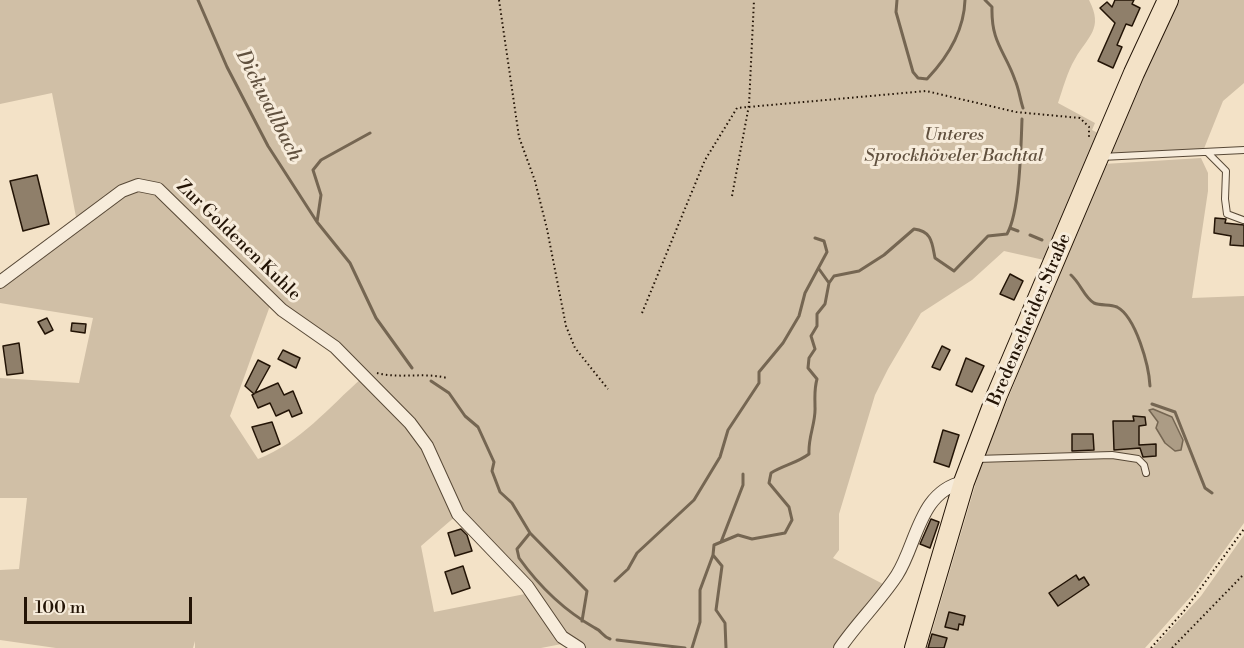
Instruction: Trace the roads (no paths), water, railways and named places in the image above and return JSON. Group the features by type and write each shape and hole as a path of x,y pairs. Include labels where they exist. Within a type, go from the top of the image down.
{"main road":[{"name":"Bredenscheider Straße","path":"915,648 972,459 1099,157 1168,0"}],"street":[{"name":"Zur Goldenen Kuhle","path":"0,282 122,191 134,186 148,185 172,200 282,310 335,347 403,416 424,441 458,514 527,586 562,637 579,648"},
{"path":"840,648 896,577 918,524 933,502 950,486 964,482"}],"lane":[{"path":"1099,157 1244,150"},
{"path":"1208,153 1226,171 1227,214 1243,220"},
{"path":"972,459 1112,454 1138,459 1144,465 1146,473"}],"waterway":[{"name":"Dickwallbach","path":"198,0 227,67 268,146 317,222"},
{"path":"897,0 896,12 913,72 918,78 927,79 941,62 958,33 965,0"},
{"path":"985,0 992,7 996,38 1011,70 1023,108"},
{"path":"692,648 700,622 700,590 713,555 714,545 738,535 752,539 785,533 792,520 789,507 769,483 771,473 809,454 817,379 808,368 809,358 815,349 811,336 817,326 817,314 825,304 829,283 834,276 859,271 884,255 914,229 928,235 935,258 954,271 988,236 1007,234 1017,195 1022,119"},
{"name":"Dickwallbach","path":"370,133 321,160 313,170 321,195 317,222 350,263 376,318 412,368"},
{"path":"1010,228 1018,231"},
{"path":"1030,235 1042,240"},
{"path":"615,581 628,569 637,553 694,500 720,457 728,430 759,383 759,372 783,343 799,316 805,293 827,252 824,241 815,238"},
{"path":"819,269 829,283"},
{"path":"1071,275 1094,303 1117,307 1124,312 1136,331 1144,355 1150,386"},
{"name":"Dickwallbach","path":"431,381 449,393 465,416 478,427 494,462 492,471 500,492 512,503 530,533 517,549 519,558 553,597 573,614 610,639"},
{"path":"1152,404 1175,412 1205,488 1212,493"},
{"path":"721,542 743,485 743,474"},
{"name":"Dickwallbach","path":"530,533 587,591 582,621"},
{"path":"713,555 722,566 716,610 725,623 726,648"},
{"name":"Dickwallbach","path":"617,640 685,648"}],"park label":[{"name":"Unteres Sprockhöveler Bachtal","path":"954,146"}]}
